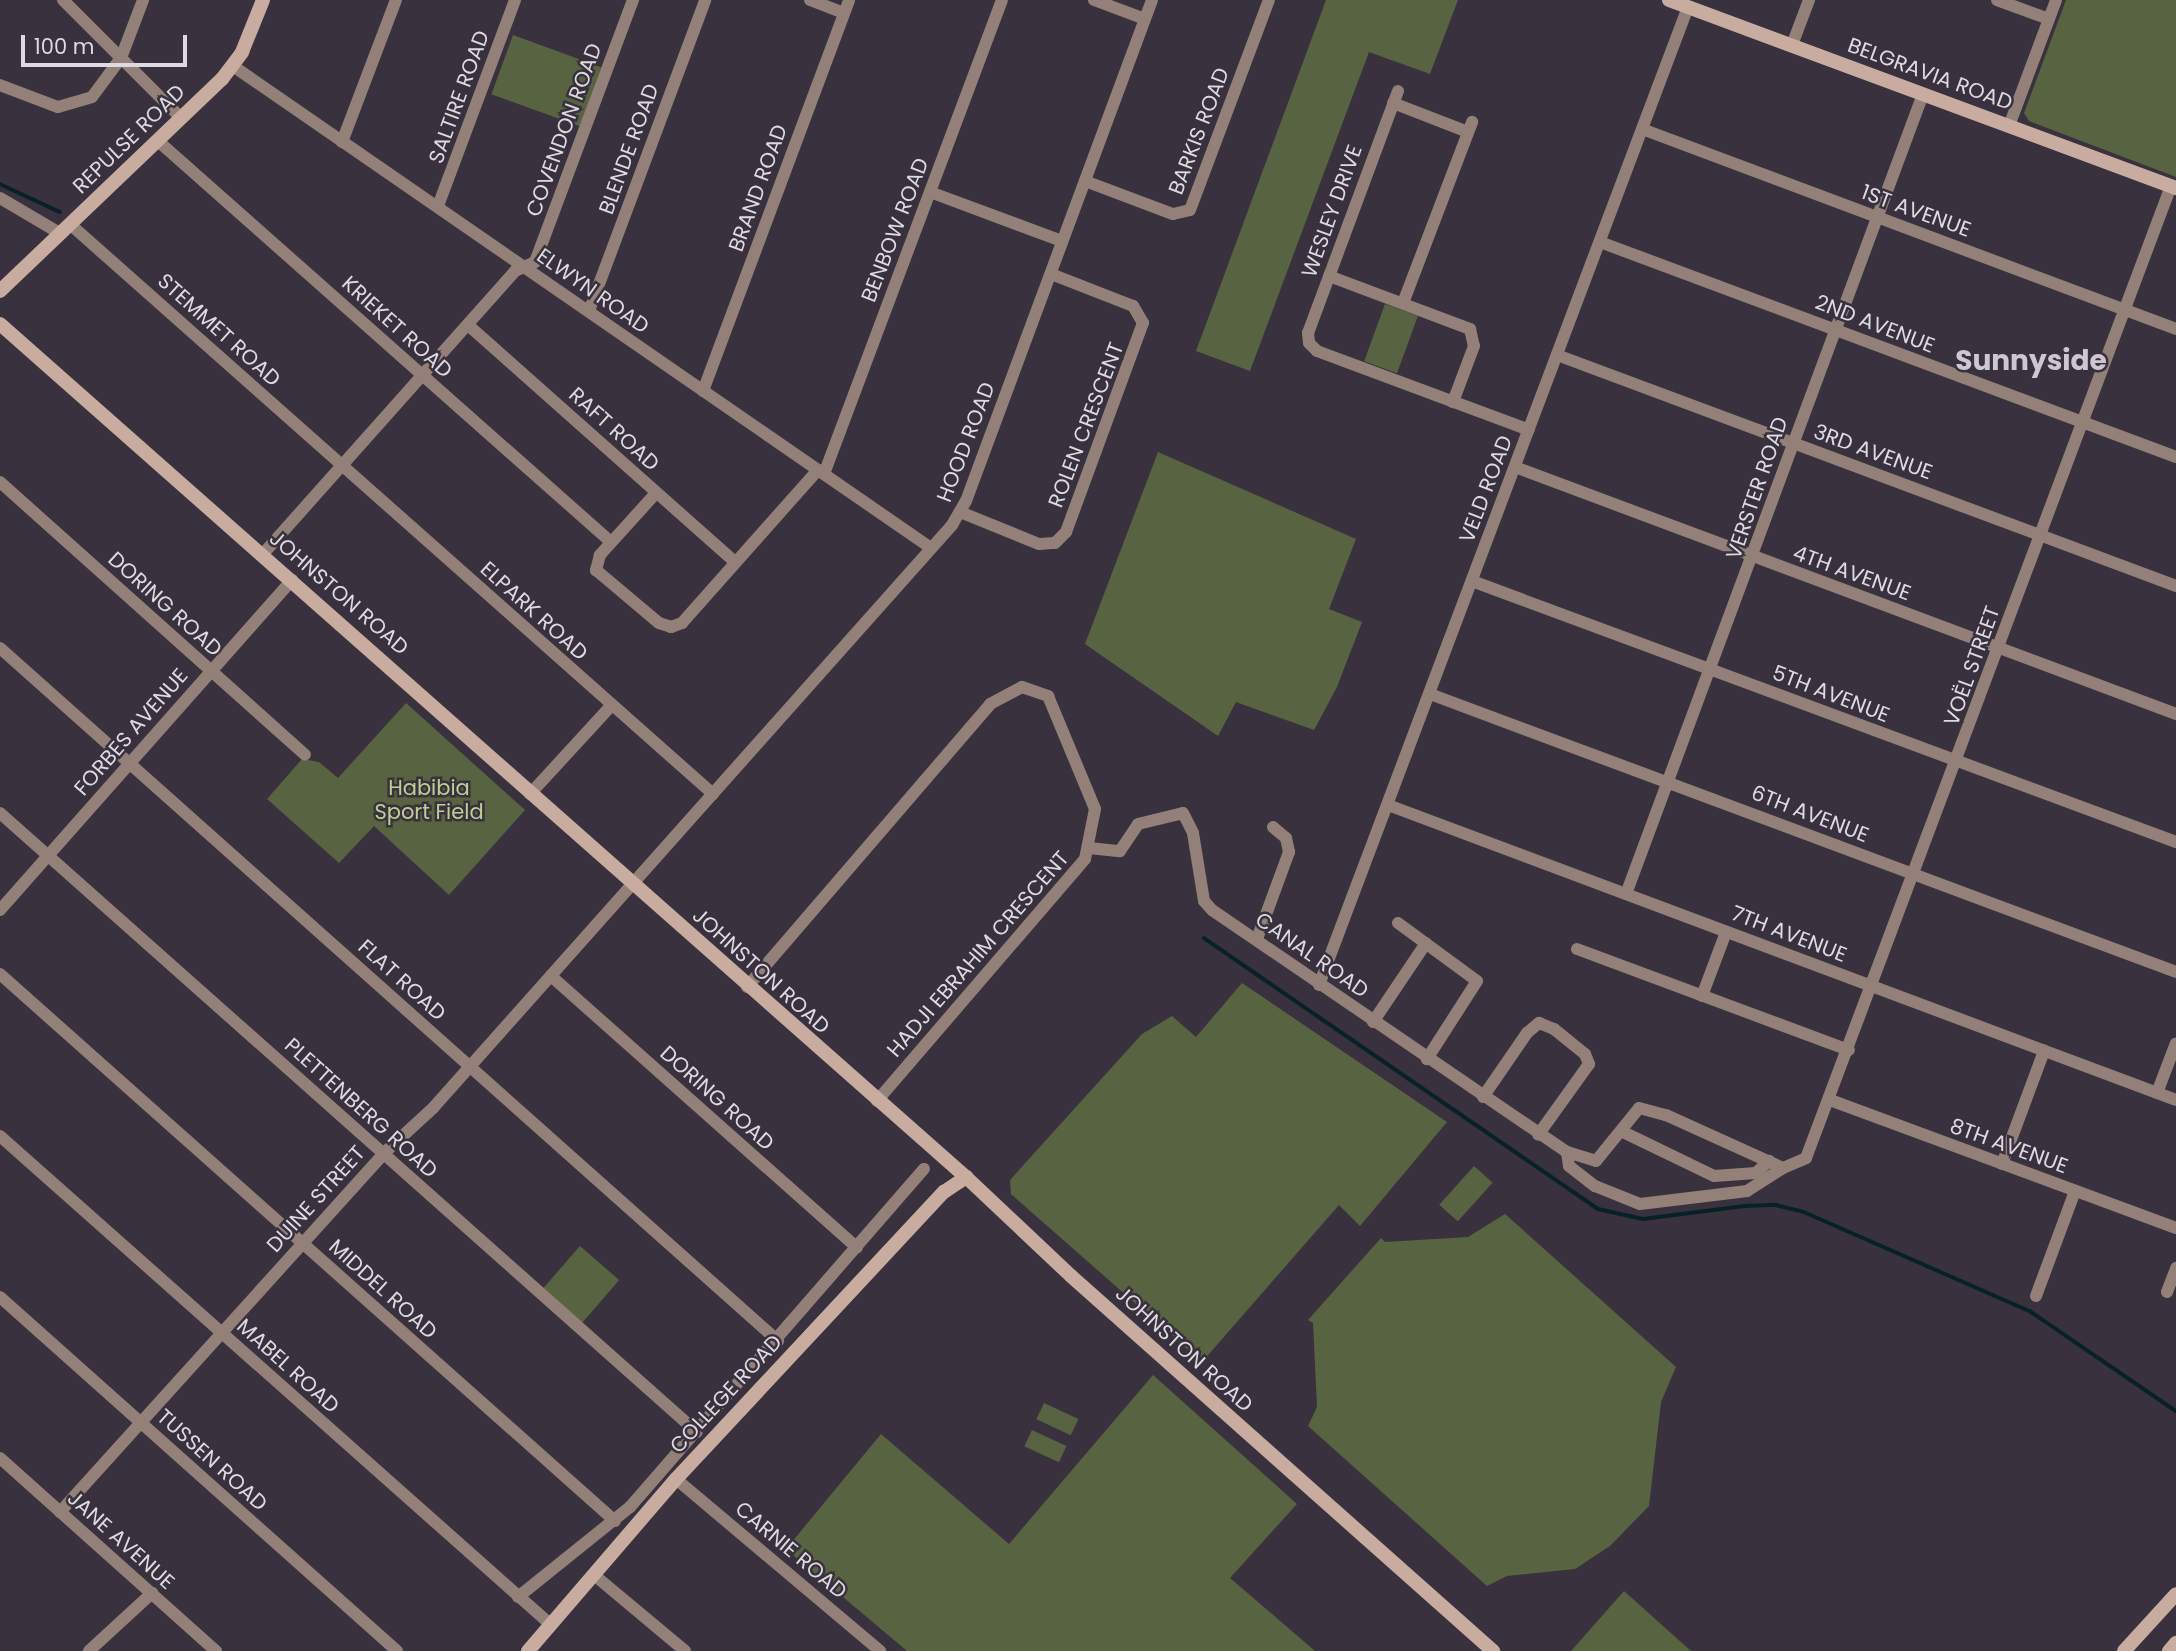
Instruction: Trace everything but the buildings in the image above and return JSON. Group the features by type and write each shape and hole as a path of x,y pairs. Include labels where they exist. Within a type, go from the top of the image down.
{"street":[{"path":"63,0 181,118"},
{"path":"0,85 58,107 72,106 92,97 121,58 143,0"},
{"name":"REPULSE ROAD","path":"0,291 233,66 263,0"},
{"path":"342,142 396,0"},
{"name":"SALTIRE ROAD","path":"438,206 515,0"},
{"name":"COVENDON ROAD","path":"523,266 536,260 634,0"},
{"name":"BLENDE ROAD","path":"589,311 705,0"},
{"path":"810,0 847,6"},
{"name":"BENBOW ROAD","path":"611,542 596,561 597,574 659,623 671,627 682,622 821,472 1002,0"},
{"path":"1094,0 1145,19"},
{"name":"HOOD ROAD","path":"632,885 960,512 1152,0"},
{"name":"BARKIS ROAD","path":"1085,181 1173,214 1190,210 1269,0"},
{"name":"BELGRAVIA ROAD","path":"1669,0 2174,187"},
{"path":"1792,45 1809,0"},
{"path":"1997,0 2049,19"},
{"path":"2009,126 2056,0"},
{"name":"BRAND ROAD","path":"703,391 847,6"},
{"name":"VELD ROAD","path":"1319,985 1688,7"},
{"name":"ELWYN ROAD","path":"233,66 931,548"},
{"name":"VERSTER ROAD","path":"1626,894 1923,94"},
{"name":"WESLEY DRIVE","path":"1404,303 1470,127 1395,97 1308,333 1310,346 1452,402"},
{"name":"1ST AVENUE","path":"1642,129 2176,329"},
{"name":"KRIEKET ROAD","path":"158,141 611,542"},
{"name":"VOËL STREET","path":"1783,1168 1806,1158 1830,1100 2125,310 2174,187"},
{"path":"930,192 1062,242"},
{"name":"STEMMET ROAD","path":"0,198 66,230 342,465"},
{"name":"2ND AVENUE","path":"1600,242 2176,457"},
{"path":"263,554 523,266"},
{"name":"ROLEN CRESCENT","path":"960,512 1039,544 1055,543 1066,532 1143,323 1133,306 1051,274"},
{"path":"1329,275 1472,332 1474,346 1452,402 1529,430"},
{"name":"JOHNSTON ROAD","path":"0,324 263,554 747,987 966,1177 1072,1276 1493,1651"},
{"name":"RAFT ROAD","path":"468,325 735,562"},
{"name":"3RD AVENUE","path":"1557,355 2176,586"},
{"name":"ELPARK ROAD","path":"342,465 713,794"},
{"name":"4TH AVENUE","path":"1515,467 2176,714"},
{"name":"DORING ROAD","path":"0,482 305,755"},
{"path":"611,542 656,493"},
{"name":"FORBES AVENUE","path":"0,910 292,580"},
{"name":"5TH AVENUE","path":"1472,581 2176,842"},
{"name":"FLAT ROAD","path":"0,649 778,1340"},
{"name":"HADJI EBRAHIM CRESCENT","path":"747,987 996,698 1022,687 1040,691 1054,703 1095,808 1089,848 1080,868 877,1101"},
{"name":"6TH AVENUE","path":"1430,694 2176,972"},
{"path":"530,794 611,706"},
{"name":"7TH AVENUE","path":"1388,805 2176,1100"},
{"name":"PLETTENBERG ROAD","path":"0,813 696,1432"},
{"name":"CANAL ROAD","path":"1089,848 1120,851 1138,824 1183,813 1193,834 1204,901 1319,985 1567,1153"},
{"path":"1257,939 1289,852 1286,838 1273,827"},
{"name":"DUINE STREET","path":"60,1512 383,1154 423,1119 632,885"},
{"path":"1398,923 1472,975 1477,985 1427,1059"},
{"path":"1702,996 1726,932"},
{"path":"1373,1022 1426,943"},
{"path":"1577,949 1849,1050"},
{"name":"MIDDEL ROAD","path":"0,974 615,1521"},
{"name":"DORING ROAD","path":"551,976 857,1248"},
{"path":"1483,1097 1535,1026 1542,1023 1554,1029 1585,1054 1588,1064 1538,1135"},
{"path":"2157,1093 2176,1043"},
{"path":"2002,1164 2045,1051"},
{"name":"8TH AVENUE","path":"1830,1100 2176,1228"},
{"path":"1646,1109 1783,1168 1747,1191 1640,1204 1595,1186 1569,1166 1567,1153 1596,1161 1633,1111 1646,1109"},
{"path":"1621,1130 1678,1162 1722,1178 1756,1173 1769,1161"},
{"name":"MABEL ROAD","path":"0,1136 550,1624"},
{"path":"518,1597 615,1521 778,1340 924,1169"},
{"name":"COLLEGE ROAD","path":"528,1651 676,1479 944,1192 966,1177"},
{"path":"2036,1296 2075,1191"},
{"path":"2167,1292 2176,1268"},
{"name":"TUSSEN ROAD","path":"0,1297 397,1651"},
{"name":"JANE AVENUE","path":"0,1458 216,1651"},
{"name":"CARNIE ROAD","path":"676,1479 880,1651"},
{"path":"593,1574 685,1651"},
{"path":"89,1651 152,1593"},
{"path":"2124,1651 2176,1594"},
{"path":"2169,1651 2176,1643"}],"green space":[{"path":"1326,0 1458,0 1430,74 1369,52 1250,371 1196,351"},
{"path":"2066,0 2176,0 2176,177 2029,121 2024,113"},
{"path":"513,35 601,67 580,126 491,94"},
{"path":"1385,304 1418,316 1397,373 1364,361"},
{"path":"1158,452 1356,539 1329,609 1362,622 1337,687 1314,730 1236,702 1218,736 1085,644"},
{"name":"Habibia Sport Field","path":"406,703 525,810 449,895 374,826 339,863 267,799 302,759 319,762 338,778"},
{"path":"1242,983 1447,1122 1360,1226 1339,1205 1202,1362 1011,1194 1010,1180 1142,1034 1172,1016 1196,1037"},
{"path":"1474,1166 1493,1183 1458,1221 1439,1205"},
{"path":"1505,1214 1676,1367 1661,1402 1649,1506 1610,1546 1575,1569 1507,1576 1487,1586 1308,1426 1317,1407 1313,1323 1308,1320 1381,1238 1385,1242 1468,1237"},
{"path":"580,1246 619,1280 582,1323 543,1289"},
{"path":"1153,1375 1297,1504 1230,1578 1315,1651 907,1651 786,1549 881,1434 1009,1544"},
{"path":"1044,1403 1078,1419 1071,1435 1036,1419"},
{"path":"1032,1430 1066,1446 1059,1462 1024,1446"},
{"path":"1624,1591 1691,1651 1571,1651"}],"waterway":[{"path":"0,184 60,212"},
{"path":"1204,938 1598,1209 1643,1219 1744,1206 1776,1205 1804,1212 2030,1311 2176,1411"}],"district":[{"name":"Sunnyside","path":"2031,361"}]}
